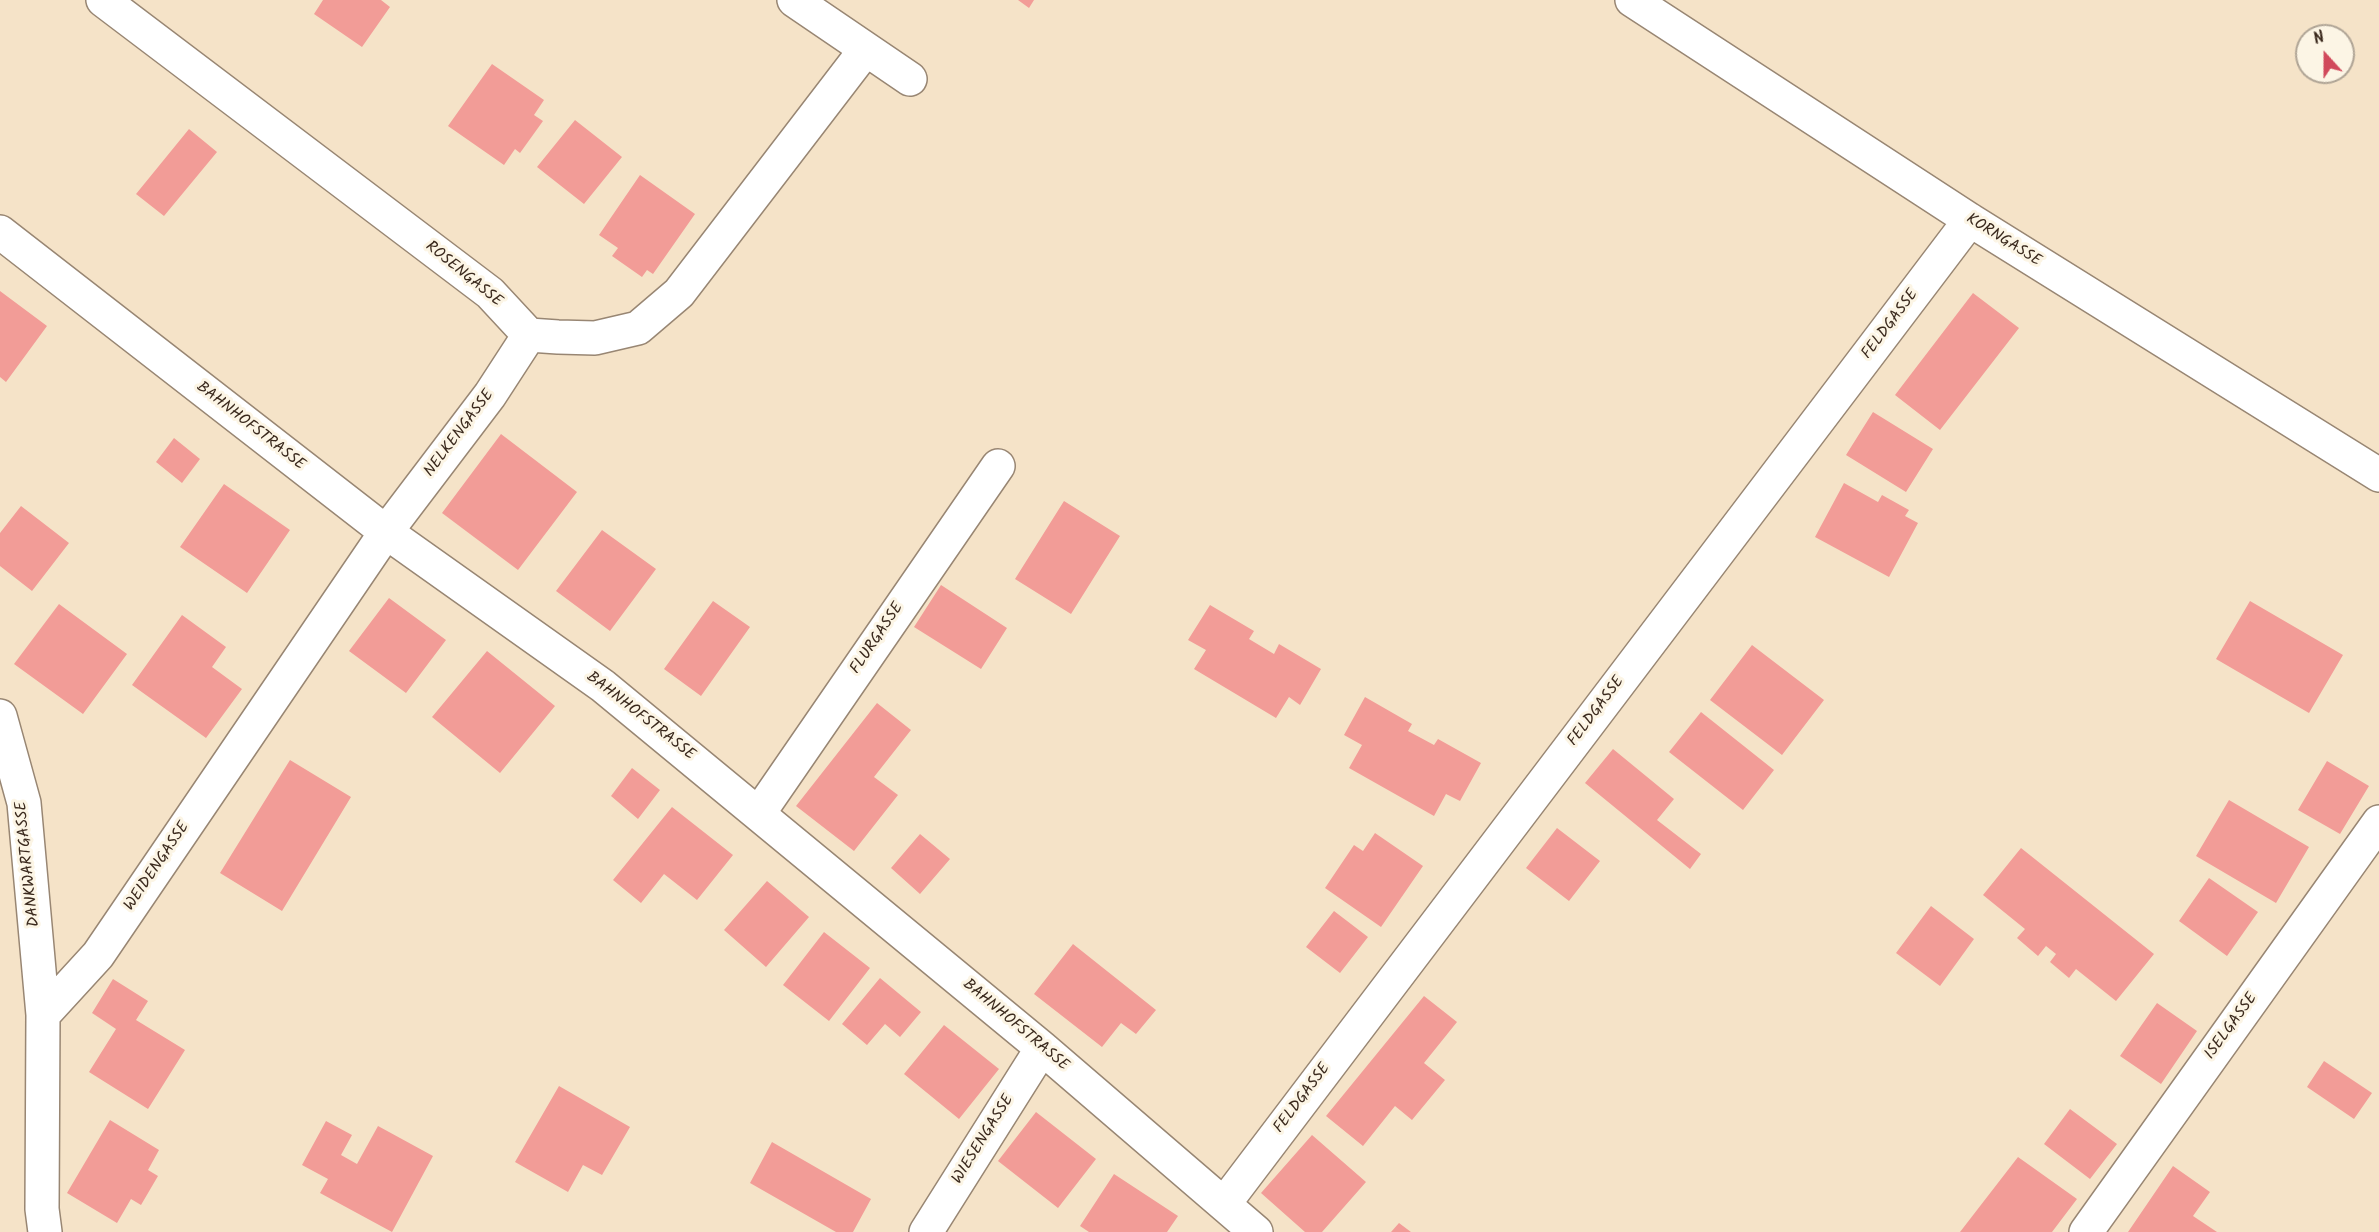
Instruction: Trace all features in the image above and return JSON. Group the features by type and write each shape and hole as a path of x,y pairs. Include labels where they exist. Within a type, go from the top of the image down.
{"street":[{"name":"ROSENGASSE","path":"103,0 490,294 530,334"},
{"path":"794,0 910,79"},
{"name":"KORNGASSE","path":"1632,0 1970,220 2379,475"},
{"path":"530,334 595,338 638,328 679,293 866,49"},
{"name":"FELDGASSE","path":"1224,1203 1970,220"},
{"name":"BAHNHOFSTRASSE","path":"0,232 386,531 603,687 1042,1048 1256,1232"},
{"name":"NELKENGASSE","path":"386,531 490,395 530,334"},
{"name":"FLURGASSE","path":"759,813 998,466"},
{"name":"WEIDENGASSE","path":"43,1015 98,954 386,531"},
{"name":"DANKWARTGASSE","path":"0,716 24,803 43,1015"},
{"name":"ISELGASSE","path":"2086,1232 2379,822"},
{"path":"43,1015 42,1209 45,1232"},
{"name":"WIESENGASSE","path":"926,1232 1042,1048"}],"building":[{"path":"323,0 381,0 390,7 362,47 314,14"},
{"path":"1018,0 1034,0 1029,8"},
{"path":"492,64 544,100 534,115 543,121 520,153 515,149 504,165 448,126"},
{"path":"575,120 622,157 584,204 537,167"},
{"path":"189,129 217,152 164,216 136,194"},
{"path":"640,175 695,214 653,274 647,270 642,277 612,256 618,248 599,235"},
{"path":"0,291 47,326 6,382 0,377"},
{"path":"1973,293 2019,328 1940,430 1895,395"},
{"path":"1873,412 1933,449 1906,492 1846,455"},
{"path":"501,434 577,492 518,570 442,513"},
{"path":"174,438 200,459 182,483 156,462"},
{"path":"1844,483 1878,502 1882,495 1909,510 1905,516 1918,523 1889,577 1815,537"},
{"path":"224,484 290,530 247,593 180,547"},
{"path":"1064,501 1120,536 1071,614 1015,579"},
{"path":"21,506 69,543 32,591 0,566 0,533"},
{"path":"602,530 656,569 610,631 556,591"},
{"path":"941,585 1007,628 981,669 914,627"},
{"path":"389,598 446,640 406,693 349,651"},
{"path":"713,601 750,627 701,696 664,669"},
{"path":"2250,601 2343,655 2309,713 2216,659"},
{"path":"59,604 127,654 83,714 14,664"},
{"path":"1210,605 1254,631 1249,639 1274,654 1279,644 1321,669 1300,705 1289,697 1276,718 1194,669 1206,650 1188,640"},
{"path":"182,615 226,647 212,667 242,689 206,738 132,685"},
{"path":"1752,645 1824,700 1782,755 1710,700"},
{"path":"487,651 555,706 500,773 432,717"},
{"path":"1365,697 1412,724 1408,731 1434,745 1438,739 1481,763 1460,801 1446,794 1434,816 1349,768 1362,745 1344,735"},
{"path":"877,703 911,730 874,777 898,795 854,851 796,806"},
{"path":"1701,712 1774,770 1743,810 1669,752"},
{"path":"1613,749 1674,799 1657,820 1701,854 1690,869 1585,783"},
{"path":"290,760 351,797 282,911 220,873"},
{"path":"2327,761 2369,786 2340,834 2298,810"},
{"path":"632,768 660,790 638,819 611,796"},
{"path":"2229,800 2309,847 2276,903 2196,856"},
{"path":"672,807 733,855 697,900 664,874 641,903 613,880"},
{"path":"1557,828 1600,861 1569,901 1526,868"},
{"path":"1375,833 1423,866 1381,927 1325,888 1354,845 1363,851"},
{"path":"920,834 950,859 920,894 891,868"},
{"path":"2021,848 2154,954 2116,1001 2076,969 2069,978 2050,962 2056,954 2046,946 2038,956 2017,938 2025,929 1983,895"},
{"path":"2209,878 2258,912 2227,956 2179,921"},
{"path":"767,881 809,917 766,967 724,930"},
{"path":"1931,906 1974,939 1940,986 1896,953"},
{"path":"1334,911 1368,937 1340,973 1306,947"},
{"path":"824,932 870,968 829,1021 783,985"},
{"path":"1073,944 1156,1010 1136,1034 1121,1023 1102,1047 1034,994"},
{"path":"880,978 921,1012 900,1037 885,1024 867,1045 842,1024"},
{"path":"113,979 148,1001 136,1020 185,1050 148,1109 89,1072 116,1029 92,1013"},
{"path":"1424,996 1457,1022 1424,1063 1445,1080 1412,1120 1395,1106 1363,1146 1326,1116"},
{"path":"2157,1003 2197,1031 2161,1084 2120,1056"},
{"path":"944,1025 999,1069 959,1119 904,1074"},
{"path":"2324,1061 2372,1093 2354,1119 2307,1087"},
{"path":"559,1086 630,1127 602,1175 583,1165 568,1192 515,1162"},
{"path":"2070,1109 2117,1144 2090,1179 2044,1144"},
{"path":"1036,1112 1096,1159 1058,1208 998,1161"},
{"path":"110,1120 159,1150 148,1170 158,1176 141,1205 131,1199 117,1223 67,1193"},
{"path":"326,1121 352,1135 341,1155 357,1164 378,1126 433,1156 392,1232 320,1193 328,1179 302,1165"},
{"path":"1312,1135 1366,1182 1322,1232 1305,1232 1261,1193"},
{"path":"772,1142 871,1199 853,1232 836,1232 750,1183"},
{"path":"2018,1157 2077,1199 2052,1232 1960,1232"},
{"path":"2173,1166 2210,1192 2193,1216 2217,1232 2128,1232"},
{"path":"1114,1174 1178,1216 1167,1232 1089,1232 1080,1226"},
{"path":"1399,1223 1411,1232 1391,1232"}]}
